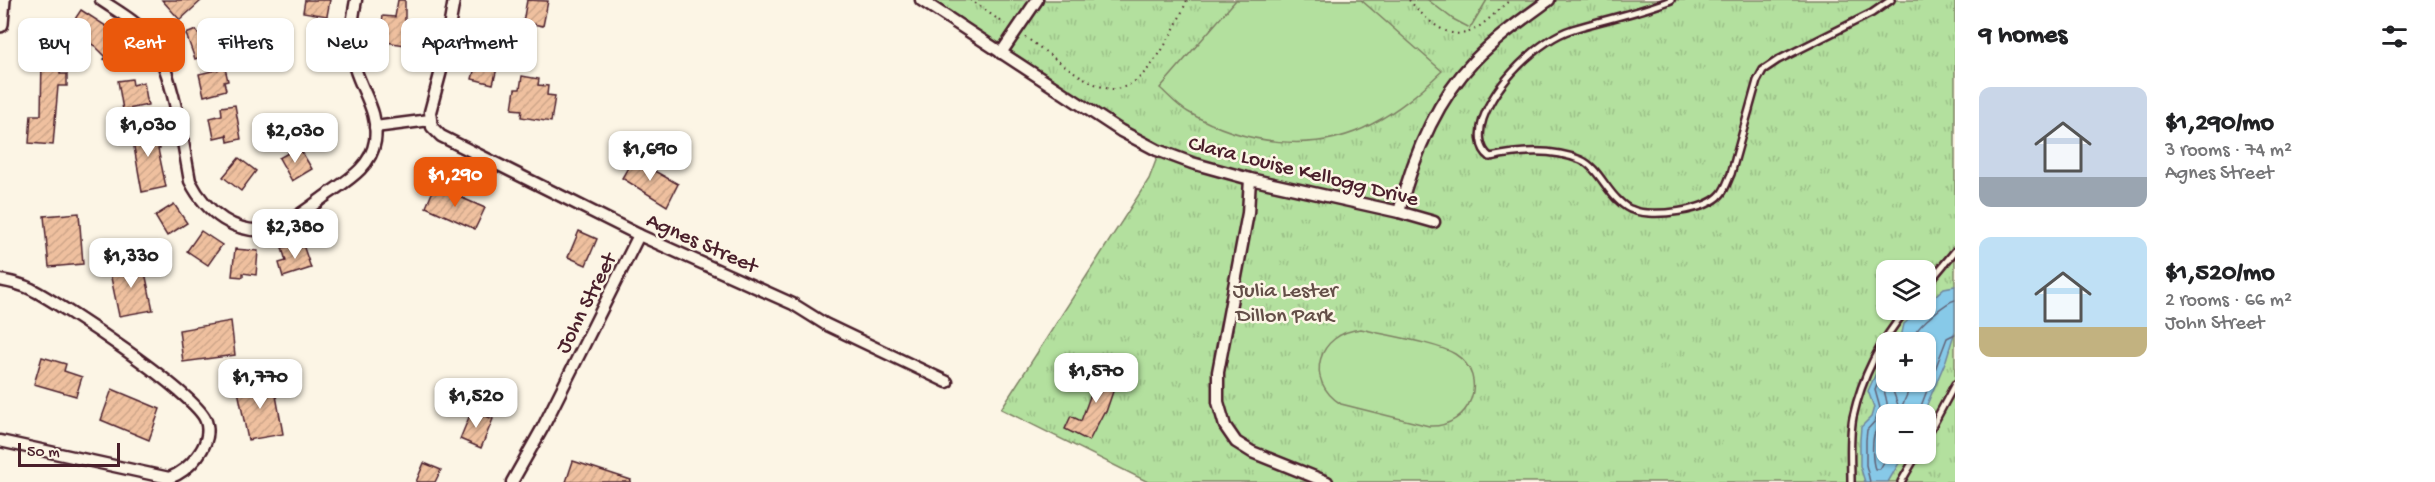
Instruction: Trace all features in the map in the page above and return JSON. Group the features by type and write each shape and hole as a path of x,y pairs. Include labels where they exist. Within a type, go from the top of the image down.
{"main road":[{"path":"0,24 2,0"}],"street":[{"path":"101,0 148,35 159,51 170,85 190,181 197,195 212,213 230,224 246,229 275,228 354,176 366,163 375,142 375,127 371,103 354,66 351,42 356,0"},
{"path":"375,127 430,120 454,0"},
{"name":"Clara Louise Kellogg Drive","path":"921,0 1121,131 1157,150 1192,163 1250,179 1434,222"},
{"path":"1001,53 1037,0"},
{"path":"1399,212 1407,182 1426,132 1445,97 1473,62 1503,33 1549,0"},
{"name":"Agnes Street","path":"430,120 432,127 450,142 639,235 763,290 825,324 947,382"},
{"path":"1250,179 1248,213 1218,372 1218,402 1225,426 1236,442 1252,452 1327,482"},
{"name":"John Street","path":"512,482 543,427 639,235"},
{"path":"0,280 30,288 52,301 160,376 194,405 206,421 207,429 200,454 189,467 169,478 0,441"}],"lane":[{"path":"1671,0 1649,9 1570,30 1546,43 1508,76 1489,102 1482,122 1480,141 1484,153 1490,157 1540,152 1561,154 1581,160 1590,166 1618,201 1633,210 1652,213 1699,206 1720,195 1726,186 1757,81 1763,70 1778,60 1872,13 1891,0"},
{"path":"1936,274 1955,251"},
{"path":"1851,482 1853,418 1862,387 1879,349 1899,320"},
{"path":"1936,419 1955,384"},
{"path":"1901,482 1912,464"}],"path":[{"path":"970,0 1090,81 1107,89 1127,87 1137,81 1174,32 1187,0"},
{"path":"1409,0 1430,23 1442,30 1462,33 1475,29 1510,0"}],"green space":[{"name":"Julia Lester Dillon Park","path":"933,0 1955,0 1955,482 1148,482 1001,409 1149,179 1161,147 1119,124"},
{"path":"1236,0 1361,0 1442,71 1391,113 1350,134 1327,140 1279,142 1232,132 1184,110 1160,88"},
{"path":"1428,0 1487,0 1470,28 1453,19"},
{"path":"1361,329 1423,343 1455,354 1466,364 1472,375 1471,399 1465,410 1455,419 1429,426 1341,404 1329,394 1322,383 1319,371 1321,359 1326,348 1334,339 1346,332"}],"water":[{"path":"1955,286 1955,331 1936,383 1936,332 1902,332 1904,324 1909,320 1936,320 1936,295 1944,288"},
{"path":"1876,373 1876,392 1932,392 1927,404 1876,404 1876,464 1899,464 1888,482 1865,482 1860,466 1861,427 1871,417 1874,407 1868,391"}],"building":[{"path":"162,0 202,0 182,18 178,18"},
{"path":"305,0 330,0 327,16 303,12"},
{"path":"398,0 405,0 405,18 401,18 401,44 389,43 389,18 383,18 383,16 395,17"},
{"path":"527,0 548,1 543,26 537,25 537,18 524,18"},
{"path":"81,10 103,24 103,54 91,44 91,18 76,18"},
{"path":"196,30 197,58 195,59 186,34"},
{"path":"42,72 67,74 67,86 58,86 53,145 29,143 31,115 41,115"},
{"path":"226,72 228,81 224,82 226,90 204,96 199,74"},
{"path":"474,72 496,72 493,84 472,79"},
{"path":"522,76 539,79 538,85 548,86 547,95 555,96 551,122 521,117 522,110 512,109 515,89 520,89"},
{"path":"132,79 133,85 144,82 148,105 123,110 118,81"},
{"path":"235,105 241,139 228,142 227,135 214,138 210,118 222,115 221,107"},
{"path":"156,125 160,149 158,149 166,187 142,192 131,130"},
{"path":"299,147 312,169 292,181 279,158"},
{"path":"239,158 256,171 241,191 223,177"},
{"path":"633,159 678,184 667,206 622,178"},
{"path":"435,186 485,208 475,229 426,207"},
{"path":"174,204 187,223 167,236 155,216"},
{"path":"79,213 83,264 49,267 44,216"},
{"path":"201,231 222,245 208,265 187,251"},
{"path":"579,231 597,239 586,265 568,257"},
{"path":"302,242 311,268 283,277 279,263 286,261 282,248"},
{"path":"235,249 258,251 256,275 243,273 243,277 232,276"},
{"path":"143,263 153,310 119,316 109,268"},
{"path":"231,321 235,355 183,362 179,330"},
{"path":"42,357 66,364 64,371 82,377 76,396 34,384"},
{"path":"1102,364 1120,371 1106,412 1089,441 1065,429 1071,416 1081,421"},
{"path":"273,379 283,434 248,440 237,386"},
{"path":"112,389 160,409 149,440 101,420"},
{"path":"472,410 493,419 481,448 460,439"},
{"path":"573,461 631,480 630,482 566,482"},
{"path":"424,463 441,470 435,482 416,482"}]}
